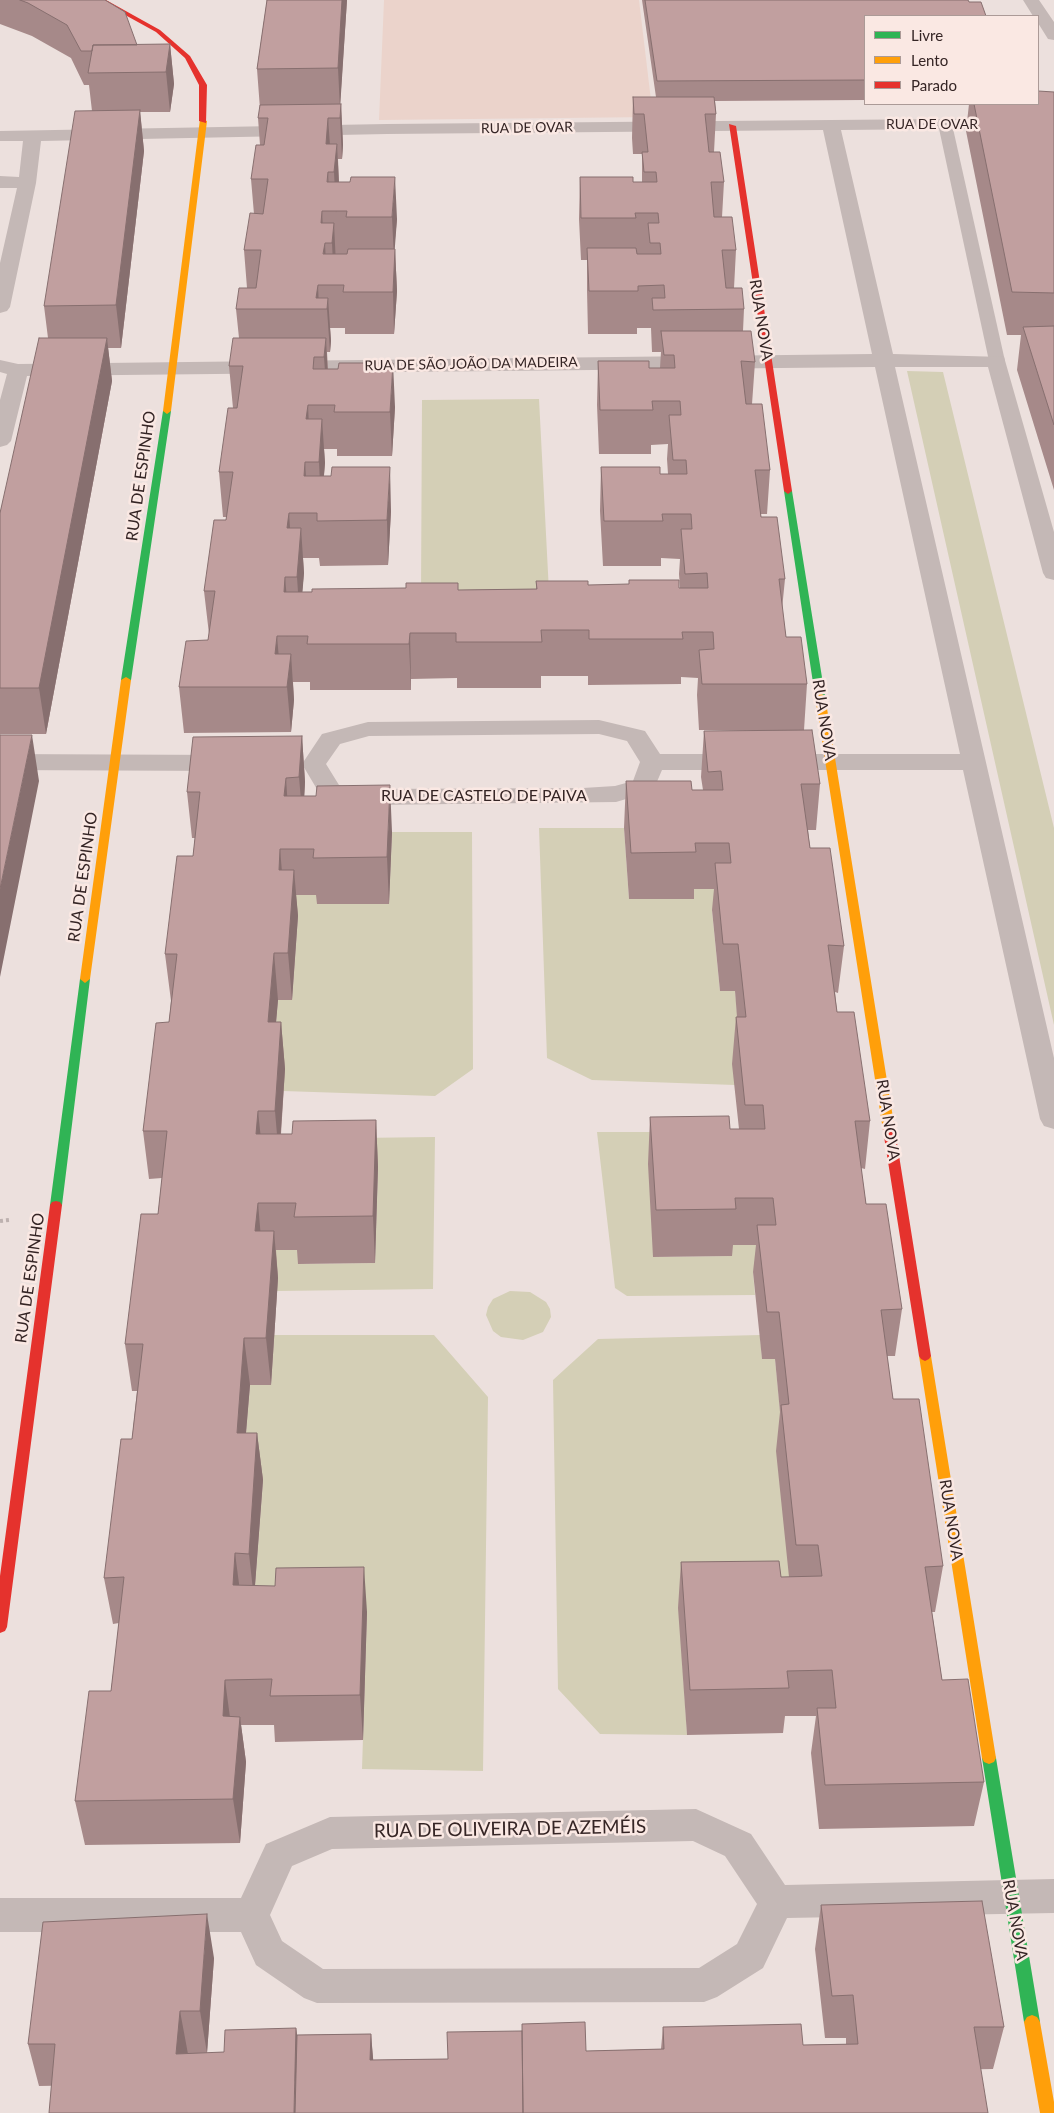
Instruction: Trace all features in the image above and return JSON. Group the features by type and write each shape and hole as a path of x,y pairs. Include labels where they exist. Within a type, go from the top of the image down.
{"street":[{"name":"RUA DE ESPINHO","path":"0,1627 114,762 173,368 203,132 203,85 188,58 158,31 100,0"},
{"path":"1031,0 1054,34"},
{"name":"RUA DE OVAR","path":"0,136 1054,123"},
{"path":"831,125 882,360 975,762 1054,1119"},
{"name":"RUA NOVA","path":"732,126 767,360 1011,1897 1048,2113"},
{"path":"0,308 27,183 33,136"},
{"path":"0,182 27,183"},
{"name":"RUA DE SÃO JOÃO DA MADEIRA","path":"9,368 173,368 767,360 997,361"},
{"path":"997,361 1054,572"},
{"path":"0,441 9,368"},
{"name":"RUA DE CASTELO DE PAIVA","path":"599,727 636,736 652,762 644,786 616,794 399,797 370,797 330,791 304,764 331,739 368,729 599,727"},
{"path":"0,762 254,764"},
{"path":"652,762 975,762"},
{"name":"RUA DE OLIVEIRA DE AZEMÉIS","path":"252,1916 279,1855 330,1833 696,1825 738,1845 776,1902"},
{"path":"0,1915 252,1916 269,1953 317,1986 704,1985 750,1956 776,1902 1054,1896"}],"lane":[{"path":"945,124 997,361"}],"shaded area":[{"path":"384,0 639,0 653,117 379,120"},
{"path":"907,371 943,372 1054,828 1054,1025"},
{"path":"539,399 549,592 421,594 422,400"},
{"path":"539,828 624,828 629,899 693,889 726,889 712,911 720,991 735,991 742,1064 735,1085 592,1080 547,1058"},
{"path":"392,832 472,832 473,1069 435,1096 283,1091 272,1069 278,1000 292,999 298,917 284,895 317,895 389,904"},
{"path":"597,1132 739,1132 654,1257 732,1256 731,1245 768,1245 753,1272 755,1295 627,1296 615,1288"},
{"path":"435,1137 433,1289 277,1291 262,1250 300,1250 299,1264 375,1263 378,1168 280,1139"},
{"path":"510,1291 530,1292 546,1302 550,1309 551,1317 543,1332 523,1340 501,1337 493,1331 486,1315 488,1307 493,1299"},
{"path":"274,1335 434,1335 488,1397 483,1771 362,1769 367,1612 254,1599 263,1480 242,1480 250,1385 271,1385"},
{"path":"760,1335 762,1359 775,1359 784,1451 791,1591 679,1608 687,1735 600,1734 558,1689 553,1380 598,1339"}],"building":[{"path":"20,0 105,0 125,12 137,45 93,45 92,51 81,51 67,25"},
{"path":"267,0 342,0 338,68 257,69"},
{"path":"645,0 968,0 969,2 981,2 986,15 864,15 864,80 657,81"},
{"path":"170,44 166,72 88,73 93,45"},
{"path":"1039,91 1054,92 1054,293 1012,292 974,105 1039,105"},
{"path":"633,97 714,97 716,114 705,114 709,152 720,152 724,182 711,182 714,217 732,217 736,250 722,250 726,288 742,288 744,309 653,310 652,298 665,298 664,285 638,286 638,291 589,291 587,248 636,248 637,254 661,254 660,243 650,243 648,223 659,223 658,213 635,213 636,218 581,218 580,177 633,177 633,182 657,182 656,172 644,172 642,152 648,152 644,114 634,114"},
{"path":"341,104 340,118 328,118 326,144 337,144 334,172 328,172 327,182 350,182 351,177 395,177 392,217 346,217 347,211 322,211 321,223 334,223 332,243 325,243 323,254 347,254 348,249 395,249 393,292 343,292 344,285 318,285 316,298 328,298 327,309 236,309 239,288 256,288 261,250 244,250 250,213 263,214 268,179 251,179 256,145 264,145 268,118 258,118 260,105"},
{"path":"140,110 116,305 44,306 75,111"},
{"path":"1054,326 1054,425 1023,327"},
{"path":"661,331 751,331 755,362 741,361 746,404 762,404 770,470 755,470 761,517 777,517 785,579 779,579 786,637 801,637 807,684 702,684 699,650 714,649 713,632 682,632 683,639 589,639 589,630 541,630 542,642 456,642 456,633 410,633 409,644 307,644 308,636 277,636 275,654 291,654 287,687 179,687 186,641 208,640 215,591 204,591 214,520 226,520 233,472 219,472 228,408 237,408 243,366 229,366 233,338 326,338 324,357 314,357 313,369 338,369 339,363 393,363 390,412 334,412 335,405 308,405 306,419 322,419 319,462 305,462 304,476 331,476 332,467 390,467 387,520 317,521 317,513 289,513 287,528 301,528 297,577 285,577 284,592 312,592 312,589 406,588 406,583 458,583 458,590 537,589 536,581 588,581 588,585 629,584 629,580 679,580 679,588 708,588 707,573 685,574 681,529 692,529 691,514 662,514 663,521 604,521 601,467 660,467 660,474 687,474 686,460 673,460 669,415 681,415 680,401 652,401 653,410 600,410 598,361 649,361 649,368 675,368 674,355 664,355"},
{"path":"39,338 107,338 39,688 0,688 0,513"},
{"path":"812,730 820,784 801,784 810,848 830,848 844,946 828,945 837,1012 854,1012 870,1121 855,1121 866,1204 886,1204 902,1309 881,1310 893,1399 919,1399 943,1566 925,1567 942,1680 968,1679 984,1782 825,1785 817,1708 836,1708 832,1670 787,1671 789,1688 690,1690 681,1562 779,1561 781,1577 822,1576 818,1545 796,1545 781,1405 789,1404 779,1312 767,1312 757,1225 776,1225 773,1198 735,1198 736,1209 656,1210 650,1117 729,1116 730,1129 765,1129 763,1105 745,1105 736,1017 746,1017 738,944 723,944 715,863 731,863 729,843 695,843 696,852 631,853 626,781 691,781 692,790 723,790 721,771 708,772 704,731"},
{"path":"0,735 32,735 0,889"},
{"path":"302,736 299,777 286,778 284,796 316,796 317,786 390,785 387,857 313,858 314,849 280,849 279,870 294,870 288,953 274,953 268,1022 281,1022 275,1111 258,1111 256,1134 292,1134 293,1121 376,1120 373,1216 294,1217 296,1203 258,1203 255,1231 274,1231 266,1338 244,1338 237,1433 257,1433 249,1554 235,1553 233,1585 275,1586 276,1568 364,1567 360,1695 270,1696 272,1679 225,1680 223,1716 240,1717 233,1799 75,1801 89,1691 111,1691 124,1577 104,1578 121,1439 132,1439 143,1344 125,1344 141,1214 158,1214 167,1131 143,1131 156,1023 169,1022 177,954 165,954 177,856 193,856 200,792 187,792 193,737"},
{"path":"982,1901 1004,2027 974,2027 988,2113 523,2113 522,2024 585,2022 586,2051 664,2049 663,2027 801,2024 803,2045 858,2044 853,1995 832,1996 821,1905"},
{"path":"207,1914 200,2011 180,2011 176,2054 224,2052 225,2030 296,2028 294,2113 49,2113 55,2044 28,2044 43,1922"},
{"path":"522,2031 523,2113 295,2113 297,2035 371,2034 370,2060 448,2059 447,2032"}],"traffic: fast":[{"path":"126,680 167,411"},
{"path":"788,491 820,696"},
{"path":"56,1205 85,979"},
{"path":"989,1758 1032,2022"}],"traffic: slow":[{"path":"167,411 203,121"},
{"path":"85,979 126,680"},
{"path":"820,696 888,1124"},
{"path":"925,1356 989,1758"},
{"path":"1032,2022 1048,2113"}],"traffic: jam":[{"path":"101,0 158,31 188,57 203,85 203,121"},
{"path":"732,126 788,491"},
{"path":"888,1124 925,1356"},
{"path":"0,1627 56,1205"}]}
